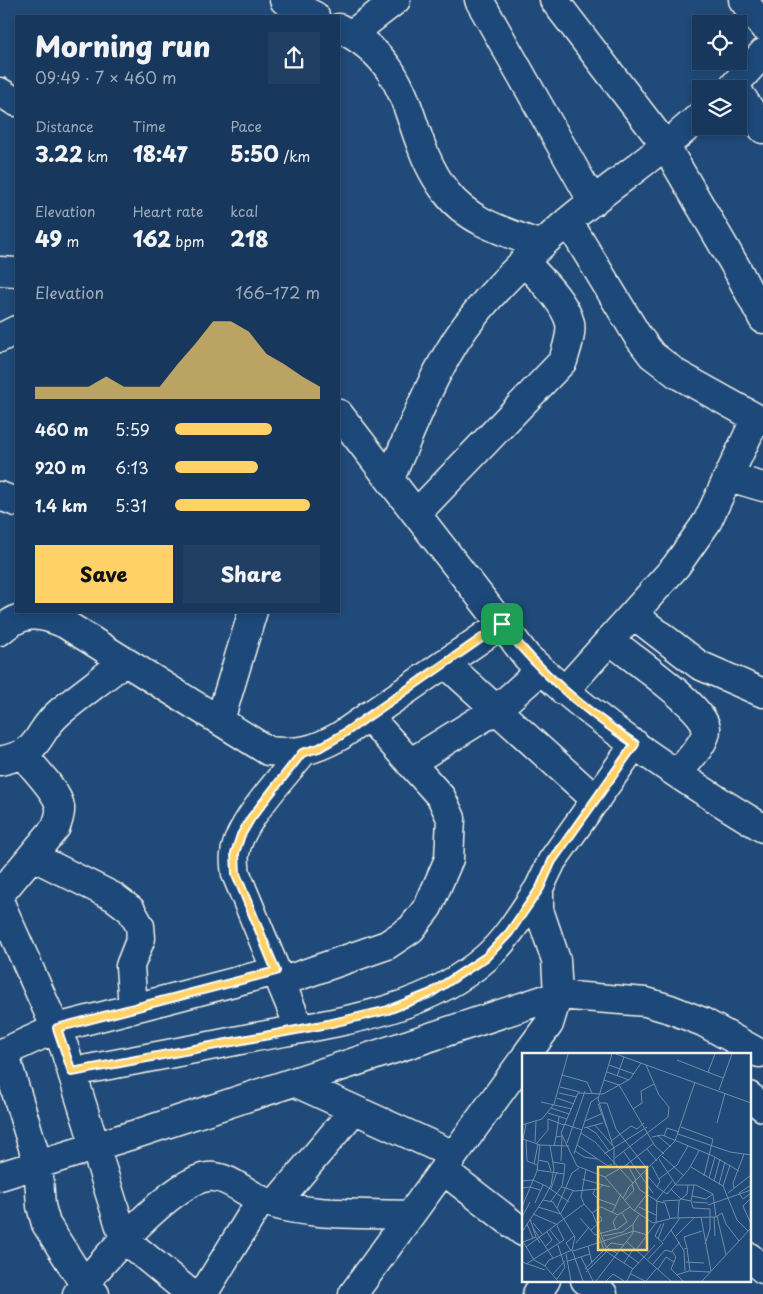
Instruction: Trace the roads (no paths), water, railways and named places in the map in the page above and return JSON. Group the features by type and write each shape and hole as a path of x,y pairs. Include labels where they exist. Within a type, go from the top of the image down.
{"street":[{"path":"284,0 313,15"},
{"path":"396,0 346,31 376,52 394,75 405,98 432,170 446,194 466,211 533,253 570,324 569,343 563,361 416,513"},
{"path":"478,0 593,202"},
{"path":"554,0 665,145 737,269 763,319"},
{"path":"742,0 763,26"},
{"path":"742,80 763,53"},
{"path":"0,92 15,101"},
{"path":"747,106 763,129"},
{"path":"390,478 435,379 454,344 475,314 533,253 568,221 692,122"},
{"path":"564,691 676,566 701,530 760,420 677,374 652,355 637,335 568,221"},
{"path":"0,271 15,272"},
{"path":"0,338 15,330"},
{"path":"342,424 390,478 502,624 528,657 541,670 564,691 635,744 763,828"},
{"path":"729,477 763,487"},
{"path":"0,496 15,502"},
{"path":"220,720 252,613"},
{"path":"0,631 11,622 29,615 47,615 65,624 268,751 302,753 319,748 502,624"},
{"path":"634,615 699,665 763,693"},
{"path":"610,640 690,704 702,716 706,729 702,742 678,773"},
{"path":"0,894 56,826 60,805 55,794 12,758 36,745 59,713 125,661"},
{"path":"445,663 596,800"},
{"path":"410,763 496,709 541,670"},
{"path":"368,716 441,797 452,818 448,859 428,907 411,929 387,946 278,976 57,1028 2,1053 38,1164 41,1206 46,1224 85,1291 124,1239 176,1193 193,1181 209,1177 223,1179 268,1202 322,1211 410,1215"},
{"path":"72,1072 300,1029 388,1010 431,993 486,957 509,933 540,888 552,861 635,744"},
{"path":"300,1029 236,874 235,853 241,835 251,818 302,753"},
{"path":"32,856 114,897 131,910 140,926 141,938 130,966 133,1009"},
{"path":"529,1053 549,1024 558,995 556,960 540,910 540,888"},
{"path":"0,903 57,1028 124,1239 191,1294"},
{"path":"0,1176 558,995 646,1002 670,1009 702,1022 757,1056"},
{"path":"360,1292 410,1215 522,1061"},
{"path":"294,1082 354,1110 448,1163 522,1231"},
{"path":"750,1097 763,1107"},
{"path":"203,1294 268,1202 354,1110"},
{"path":"750,1258 763,1269"},
{"path":"537,1294 545,1282"}]}
